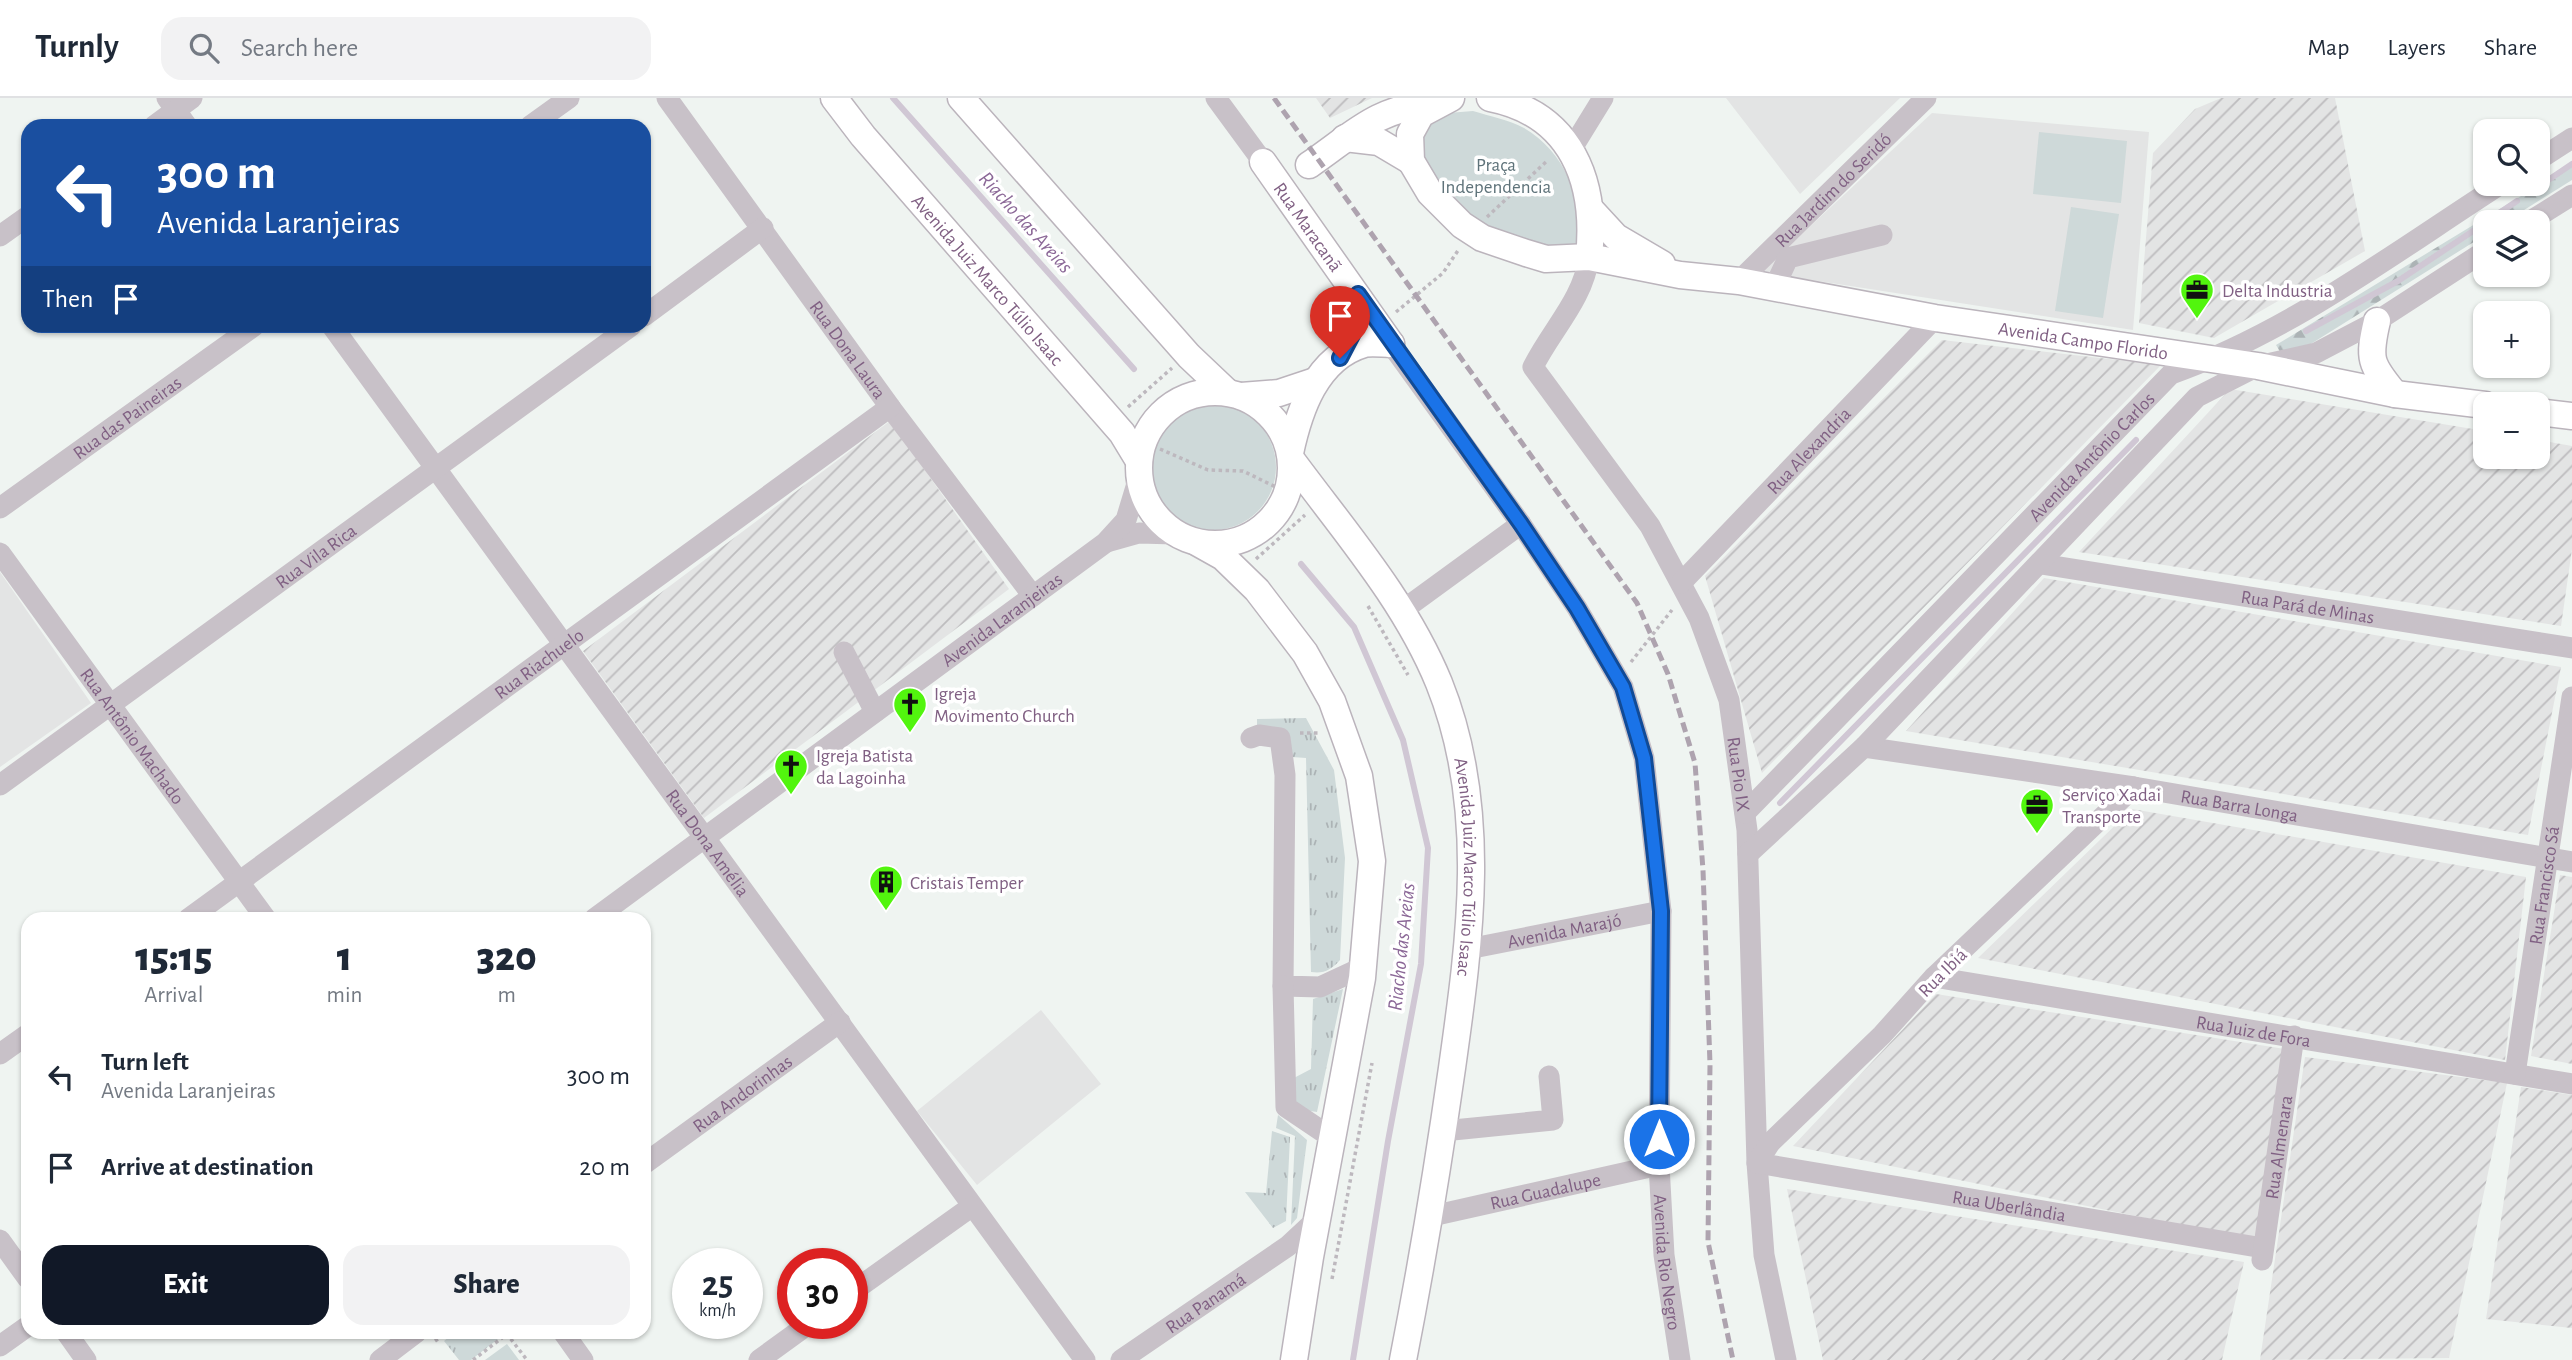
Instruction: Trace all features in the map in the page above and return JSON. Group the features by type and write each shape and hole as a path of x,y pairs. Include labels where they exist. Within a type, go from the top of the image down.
{"main road":[{"name":"Avenida Juiz Marco Túlio Isaac","path":"834,98 863,135 1122,433 1139,469 1145,500 1158,519 1186,538"},
{"path":"962,98 1189,356 1234,394"},
{"path":"1411,161 1410,135 1421,114 1446,100"},
{"name":"Rua Maracanã","path":"1310,166 1367,121 1390,110 1446,100"},
{"path":"1511,100 1544,122 1563,159 1586,179 1592,211 1589,257"},
{"path":"1345,138 1379,142 1411,161"},
{"name":"Avenida Campo Florido","path":"1411,161 1445,211 1482,237 1546,259 1589,257 1680,275 1740,281 1935,318 2258,366 2395,394 2473,404"},
{"path":"1263,162 1310,166 1305,185 1304,218"},
{"name":"Rua Maracanã","path":"1263,162 1391,344"},
{"path":"1592,211 1616,237 1680,275"},
{"path":"1340,358 1353,333 1358,294"},
{"path":"2377,321 2370,356 2375,370 2395,394"},
{"path":"1186,538 1222,545 1245,539 1266,526 1282,507 1290,484 1290,456 1298,414 1315,381 1340,358 1363,344 1391,344"},
{"path":"1139,469 1147,434 1161,414 1180,400 1203,392 1279,393 1315,381"},
{"name":"Avenida Juiz Marco Túlio Isaac","path":"1234,394 1270,416 1283,433 1290,456 1403,610 1439,683 1461,752 1473,847 1468,949 1432,1216 1403,1360"},
{"path":"2550,413 2572,416"},
{"path":"1186,538 1223,557 1257,590 1305,653 1332,701 1359,776 1372,861 1363,967 1317,1219 1299,1252 1294,1360"}],"street":[{"path":"540,119 569,98"},
{"name":"Rua Dona Laura","path":"667,98 890,407 1033,596"},
{"name":"Rua Maracanã","path":"1216,98 1263,162"},
{"path":"1563,159 1603,98"},
{"name":"Rua Jardim do Seridó","path":"1740,281 1926,98"},
{"path":"164,119 181,108"},
{"path":"2550,152 2572,138"},
{"path":"2548,210 2572,195"},
{"name":"Avenida Antônio Carlos","path":"1745,813 2171,374 2213,359 2311,306 2482,196"},
{"path":"0,236 21,221"},
{"path":"651,311 763,228"},
{"path":"1774,288 1788,258 1882,234"},
{"name":"Rua Pio IX","path":"1589,257 1586,282 1533,367 1650,526 1684,588 1729,700 1748,854 1757,1163 1764,1255 1786,1360"},
{"name":"Avenida Antônio Carlos","path":"1748,854 1864,747 2197,397 2258,366 2316,353 2377,321 2473,259"},
{"name":"Rua Alexandria","path":"1684,588 1935,318"},
{"name":"Rua das Paineiras","path":"0,508 244,333"},
{"name":"Rua Dona Amélia","path":"337,333 1085,1360"},
{"name":"Rua Vila Rica","path":"0,785 622,333"},
{"name":"Rua Maracanã","path":"1391,344 1521,524 1577,608 1623,687 1644,758 1661,911 1659,1165"},
{"name":"Rua Riachuelo","path":"198,912 566,646 890,407"},
{"name":"Avenida Laranjeiras","path":"603,912 1105,543 1126,520 1139,469"},
{"path":"1403,610 1521,524"},
{"name":"Avenida Laranjeiras","path":"1105,543 1139,533 1186,538"},
{"name":"Rua Antônio Machado","path":"0,553 261,912"},
{"name":"Rua Pará de Minas","path":"2041,564 2572,648"},
{"path":"844,652 876,712"},
{"name":"Rua Francisco Sá","path":"2515,1074 2572,697"},
{"path":"1251,738 1259,735 1280,738 1285,775 1283,986 1286,1107 1332,1138"},
{"name":"Rua Barra Longa","path":"1864,747 2134,787 2572,862"},
{"name":"Rua Ibiá","path":"1757,1163 1770,1143 1882,1035 1934,977 2134,787"},
{"name":"Avenida Marajó","path":"1468,949 1661,911"},
{"path":"1283,986 1320,987 1363,967"},
{"name":"Rua Juiz de Fora","path":"1934,977 2572,1084"},
{"name":"Rua Andorinhas","path":"651,1159 840,1022"},
{"name":"Rua Almenara","path":"2262,1254 2294,1037"},
{"path":"0,1054 21,1039"},
{"path":"1443,1131 1553,1120 1549,1076"},
{"name":"Rua Uberlândia","path":"1757,1163 2262,1254"},
{"name":"Rua Guadalupe","path":"1432,1216 1659,1165"},
{"name":"Avenida Rio Negro","path":"1659,1165 1664,1255 1681,1360"},
{"path":"868,1280 971,1206"},
{"path":"0,1240 21,1269"},
{"name":"Rua Panamá","path":"1121,1360 1299,1252"},
{"path":"0,1346 21,1331"},
{"path":"71,1339 86,1360"},
{"path":"380,1360 408,1339"},
{"path":"568,1339 583,1360"},
{"path":"759,1360 788,1339"}],"path":[{"path":"1543,151 1563,159"},
{"path":"1126,408 1174,366"},
{"path":"1147,434 1158,448 1183,460 1208,470 1243,471 1286,492"},
{"path":"1254,561 1306,515 1314,525"},
{"path":"1623,687 1628,665 1684,588"},
{"path":"1365,601 1409,678"},
{"path":"1290,730 1322,733 1318,722"},
{"path":"473,1360 500,1339"},
{"path":"511,1339 527,1360"}],"shaded area":[{"path":"1316,98 1372,98 1330,118"},
{"path":"1726,98 1900,98 1800,194"},
{"path":"2221,98 2335,98 2365,251 2214,338 2139,323 2153,153 2195,109"},
{"path":"1932,113 2149,132 2133,330 1761,272"},
{"path":"1942,340 2161,365 1762,773 1705,576"},
{"path":"2230,389 2473,429 2473,469 2550,469 2550,442 2572,446 2572,549 2561,626 2079,552"},
{"path":"890,421 1009,589 704,818 583,651"},
{"path":"0,572 91,703 0,767"},
{"path":"2044,578 2561,667 2528,835 1906,731"},
{"path":"2132,809 2526,877 2505,1060 1978,958"},
{"path":"2560,875 2572,877 2572,1064 2531,1056"},
{"path":"1936,994 2285,1049 2258,1241 1793,1146"},
{"path":"1041,1010 1101,1084 977,1185 917,1111"},
{"path":"2305,1057 2507,1083 2449,1358 2260,1360"},
{"path":"2521,1087 2572,1095 2572,1328 2486,1319"},
{"path":"1787,1189 2244,1262 2222,1360 1823,1360"}],"green space":[{"name":"Praça Independencia","path":"1473,111 1524,128 1550,150 1560,163 1574,193 1579,210 1582,244 1569,250 1519,249 1448,206 1420,161 1418,126 1436,114"},
{"path":"2039,132 2127,141 2121,203 2033,194"},
{"path":"2572,165 2572,180 2550,194 2550,178"},
{"path":"2521,196 2546,196 2524,210 2498,210"},
{"path":"2071,207 2119,214 2103,318 2055,311"},
{"path":"2473,225 2473,242 2285,360 2276,345"},
{"path":"1213,404 1237,409 1258,422 1271,443 1276,467 1271,491 1258,512 1237,525 1213,530 1189,525 1168,512 1155,491 1150,467 1155,443 1168,422 1189,409"},
{"path":"1306,718 1334,770 1345,858 1340,960 1324,972 1311,972 1306,758 1292,757 1257,728 1257,719"},
{"path":"1343,989 1317,1112 1297,1109 1292,1079 1311,1069 1313,999"},
{"path":"1278,1115 1307,1140 1297,1218 1291,1225 1295,1136 1276,1128"},
{"path":"1272,1131 1290,1137 1286,1221 1273,1228 1245,1192 1266,1193"},
{"path":"498,1339 471,1360 459,1360 444,1341"},
{"path":"507,1344 519,1360 485,1360"}],"waterway":[{"name":"Riacho das Areias","path":"893,98 1134,369"},
{"path":"2550,179 2572,164"},
{"path":"2504,210 2517,201"},
{"path":"2306,331 2398,281 2473,231"},
{"path":"1780,803 2136,440"},
{"name":"Riacho das Areias","path":"1301,564 1354,627 1403,740 1428,848 1421,964 1388,1141 1353,1360"}],"railway":[{"path":"1274,98 1637,603 1668,674 1695,763 1703,870 1710,1064 1708,1242 1733,1360"}],"place":[{"name":"Delta Industria","path":"2197,320"},
{"name":"Igreja Movimento Church","path":"910,734"},
{"name":"Igreja Batista da Lagoinha","path":"791,796"},
{"name":"Serviço Xadai Transporte","path":"2037,835"},
{"name":"Cristais Temper","path":"886,912"}],"route":[{"path":"1340,358 1353,333 1358,294 1521,524 1577,608 1623,687 1644,758 1661,911 1659,1139"}]}
